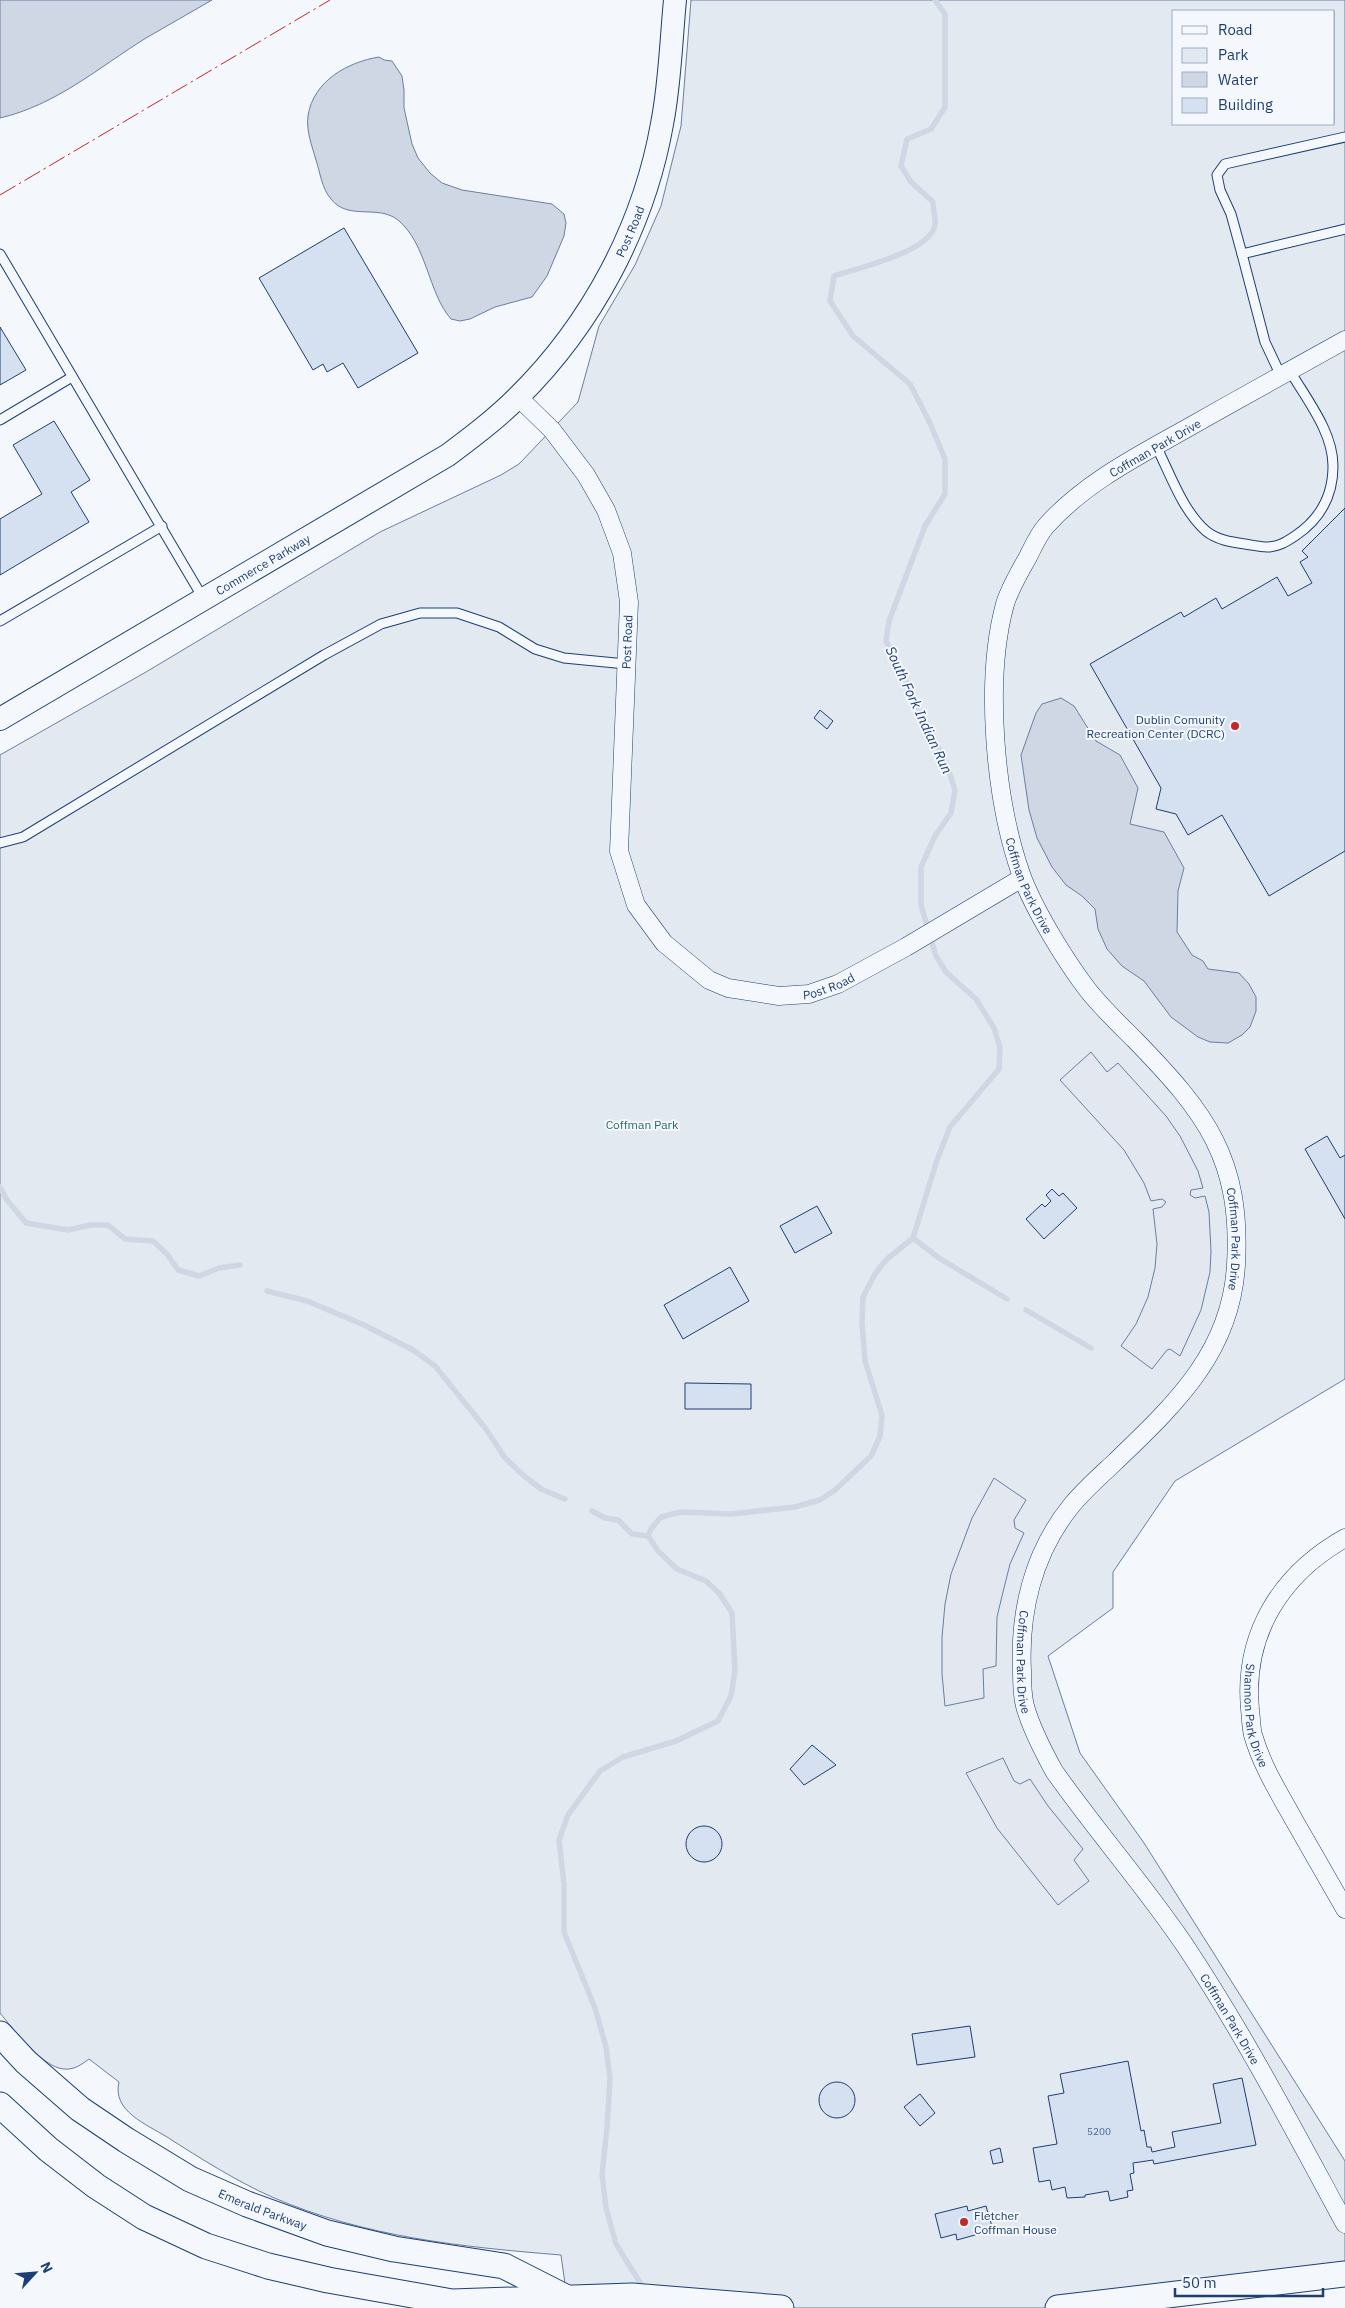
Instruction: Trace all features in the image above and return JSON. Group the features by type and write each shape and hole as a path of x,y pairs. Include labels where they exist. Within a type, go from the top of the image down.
{"main road":[{"name":"Emerald Parkway","path":"0,2034 26,2062 80,2109 190,2179 248,2204 327,2232 394,2249 504,2266 568,2303"},
{"name":"Emerald Parkway","path":"0,2105 48,2149 96,2186 144,2217 206,2246 268,2266 328,2280 452,2302 568,2303 632,2296 781,2308"},
{"path":"1058,2308 1159,2302 1345,2274"}],"street":[{"name":"Post Road","path":"675,0 663,123 650,176 632,228 609,276 576,328 518,397 552,430 586,476 606,510 622,553 629,602 619,851 636,905 664,943 709,980 728,988 779,996 809,994 838,984 906,947 1022,878"},
{"name":"Coffman Park Drive","path":"1345,340 1121,465 1080,495 1043,529 1006,601 997,647 994,695 998,786 1022,878 1054,939 1087,990 1180,1087 1206,1123 1226,1164 1235,1204 1236,1262 1234,1284 1213,1348 1201,1369 1180,1397 1071,1506 1054,1530 1039,1561 1030,1584 1022,1626 1021,1657 1025,1708 1054,1771 1154,1901 1221,2002 1263,2073 1345,2224"},
{"name":"Commerce Parkway","path":"0,719 448,455 488,425 518,397"},
{"name":"Shannon Park Drive","path":"1345,1538 1302,1568 1283,1589 1265,1619 1251,1658 1248,1690 1252,1733 1260,1756 1273,1783 1345,1909"}],"lane":[{"path":"1156,446 1193,516 1205,530 1216,538 1234,543 1267,547 1280,545 1310,526 1322,510 1331,487 1333,467 1331,445 1265,342 1231,214 1220,190 1217,175 1225,164 1345,137"},
{"path":"1242,254 1345,228"},
{"path":"0,254 204,598"},
{"path":"0,420 72,377"},
{"path":"0,620 162,526"},
{"path":"0,843 23,837 324,655 381,624 412,615 420,613 458,614 499,626 535,649 564,658 626,664"}],"green space":[{"name":"Coffman Park","path":"691,0 1345,0 1345,1379 1175,1481 1113,1572 1113,1608 1048,1656 1080,1753 1144,1843 1345,2161 1345,2274 1058,2308 781,2308 567,2298 561,2255 450,2244 378,2231 307,2211 245,2184 132,2116 121,2101 118,2092 119,2082 89,2059 71,2069 56,2067 47,2062 29,2047 0,2013 0,755 146,672 380,532 501,475 519,464 578,402 599,326 635,265 661,206 681,126"}],"shaded area":[{"path":"1091,1052 1107,1072 1118,1063 1166,1116 1180,1136 1198,1171 1203,1188 1191,1190 1190,1195 1195,1198 1205,1196 1209,1212 1210,1272 1201,1310 1180,1356 1170,1349 1167,1350 1152,1369 1121,1346 1136,1324 1148,1297 1155,1268 1157,1244 1153,1209 1162,1207 1166,1202 1162,1199 1151,1201 1144,1183 1124,1150 1060,1080"},
{"path":"994,1478 1026,1500 1014,1520 1015,1528 1024,1533 1010,1564 997,1617 996,1666 983,1669 984,1698 945,1706 942,1674 942,1637 945,1604 951,1574 972,1518"},
{"path":"1003,1758 1014,1781 1020,1784 1030,1779 1048,1806 1083,1849 1074,1860 1089,1881 1058,1905 997,1828 966,1773"}],"water":[{"path":"0,0 212,0 146,38 58,95 20,112 0,118"},
{"path":"379,57 392,61 402,76 404,108 412,144 418,158 430,173 442,183 462,190 552,204 564,214 566,223 564,236 547,276 532,297 495,307 470,319 460,321 451,319 437,296 421,255 408,230 390,215 346,209 338,206 328,195 311,144 308,116 311,104 324,83 334,75 356,63"},
{"path":"1061,698 1074,706 1096,741 1120,755 1138,788 1130,824 1164,832 1184,868 1178,891 1177,932 1192,955 1203,961 1208,969 1239,973 1249,984 1256,997 1256,1011 1250,1027 1242,1035 1228,1043 1210,1042 1198,1037 1171,1017 1144,981 1122,966 1107,949 1098,929 1095,909 1082,896 1066,885 1052,867 1037,838 1029,810 1021,755 1036,713 1042,704"}],"building":[{"path":"344,228 418,353 358,388 343,363 327,372 323,364 313,370 259,278"},
{"path":"0,327 26,370 0,385"},
{"path":"54,421 90,480 71,492 89,522 0,575 0,519 42,494 13,445"},
{"name":"Dublin Comunity Recreation Center (DCRC)","path":"1345,508 1345,851 1269,896 1222,815 1188,835 1176,814 1156,809 1161,788 1090,664 1181,612 1184,617 1216,598 1222,609 1277,577 1288,596 1312,583 1300,562 1308,557 1302,551"},
{"path":"820,710 833,721 827,729 814,718"},
{"path":"1327,1136 1340,1158 1345,1155 1345,1219 1305,1149"},
{"path":"1052,1189 1059,1196 1063,1193 1077,1208 1044,1239 1026,1219 1042,1204 1045,1207 1051,1201 1046,1195"},
{"path":"817,1206 832,1233 795,1253 780,1226"},
{"path":"730,1267 749,1301 683,1339 664,1305"},
{"path":"685,1383 751,1384 751,1409 685,1409"},
{"path":"812,1745 836,1765 804,1785 790,1769"},
{"path":"704,1826 716,1832 722,1844 716,1856 704,1862 692,1856 686,1844 692,1832"},
{"path":"970,2026 975,2057 917,2065 912,2034"},
{"path":"1128,2061 1141,2131 1144,2130 1147,2147 1151,2147 1152,2152 1175,2147 1172,2132 1221,2123 1213,2084 1242,2078 1256,2145 1154,2164 1153,2160 1133,2163 1134,2173 1130,2174 1133,2190 1127,2191 1128,2197 1110,2201 1108,2191 1085,2195 1085,2197 1067,2198 1065,2187 1052,2190 1050,2180 1039,2182 1033,2148 1057,2144 1048,2096 1064,2093 1060,2074"},
{"path":"837,2082 850,2087 855,2100 850,2113 837,2118 824,2113 819,2100 824,2087"},
{"path":"920,2094 935,2113 920,2126 904,2107"},
{"path":"1000,2148 1003,2162 993,2164 990,2151"},
{"name":"Fletcher Coffman House","path":"967,2206 968,2211 986,2206 993,2230 957,2240 956,2234 941,2238 935,2214"}],"waterway":[{"name":"South Fork Indian Run","path":"644,2289 616,2244 606,2208 602,2174 610,2078 606,2047 595,2008 564,1932 564,1884 559,1840 568,1815 600,1771 623,1757 676,1741 718,1721 731,1696 735,1671 732,1613 719,1593 706,1581 677,1569 659,1552 648,1536 651,1529 661,1517 681,1512 731,1514 795,1507 820,1500 835,1490 871,1456 880,1436 882,1415 865,1361 862,1322 863,1297 875,1274 886,1260 913,1238 937,1160 950,1127 999,1069 1000,1048 994,1028 976,999 946,972 936,956 921,905 921,867 935,836 951,813 955,790 947,765 886,641 889,621 925,526 945,494 945,459 929,421 910,384 853,336 830,301 834,276 892,258 907,251 930,235 935,225 933,202 911,182 901,166 907,139 931,129 945,107 945,14 935,0"},
{"path":"0,1187 7,1200 26,1223 68,1230 90,1225 108,1225 125,1239 153,1241 167,1254 178,1270 199,1276 219,1268 240,1265"},
{"path":"913,1238 939,1258 1007,1299"},
{"path":"267,1291 307,1301 364,1325 413,1350 435,1366 486,1429 505,1458 541,1489 565,1499"},
{"path":"1026,1310 1091,1348"},
{"path":"592,1511 605,1518 618,1520 632,1534 648,1536"}],"power":[{"path":"0,195 330,0"}],"place":[{"name":"Dublin Comunity Recreation Center (DCRC)","path":"1235,726"},
{"name":"Fletcher Coffman House","path":"964,2222"}]}
